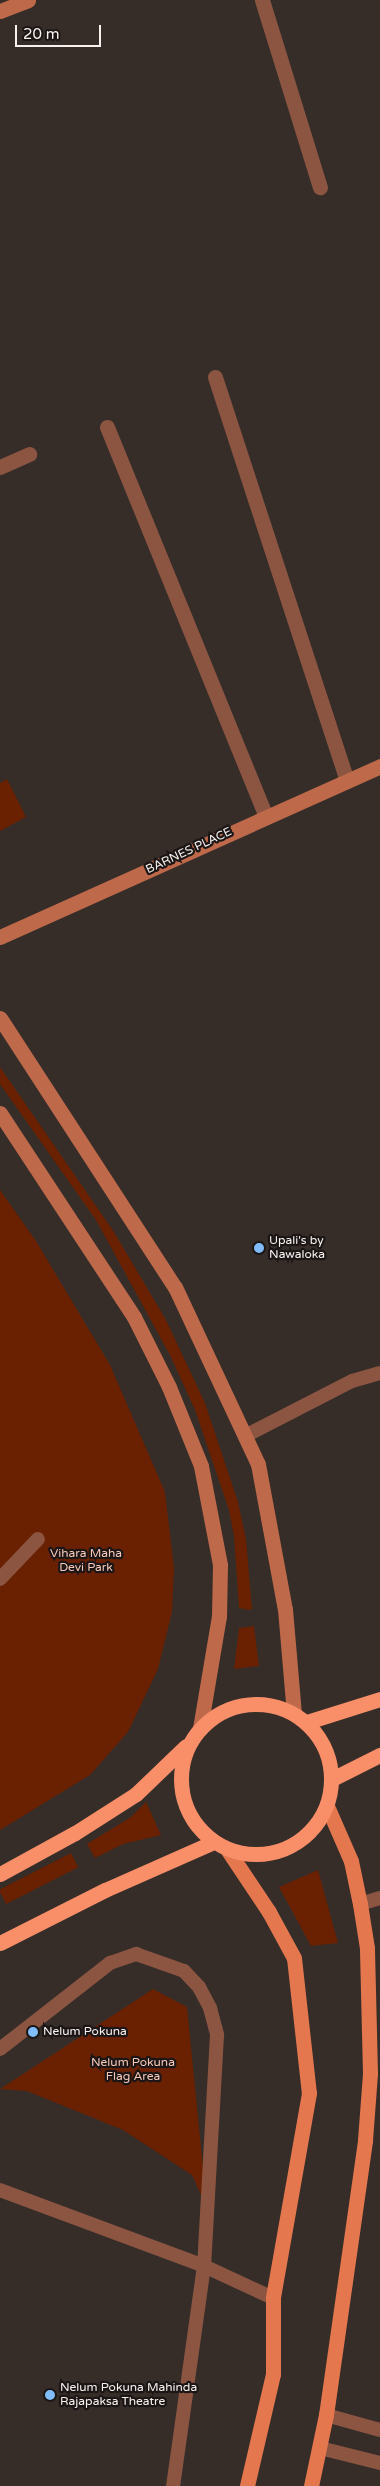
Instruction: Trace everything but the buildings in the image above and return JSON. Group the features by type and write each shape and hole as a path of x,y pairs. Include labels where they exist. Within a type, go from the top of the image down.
{"highway":[{"path":"307,1722 380,1699"},
{"path":"0,1874 76,1833 136,1794 189,1743 200,1728 220,1712 244,1704 270,1704 294,1713 307,1722 324,1745 329,1758 332,1779 327,1806 314,1827 297,1842 282,1849 250,1854 221,1845 197,1827 186,1808 181,1779 189,1743"},
{"path":"332,1779 380,1754"},
{"path":"0,1944 105,1890 221,1845"}],"main road":[{"path":"0,11 28,0"},
{"name":"BARNES PLACE","path":"0,937 380,766"},
{"path":"0,1018 175,1287 258,1464 285,1609 294,1713"},
{"path":"0,1113 134,1317 169,1387 201,1466 220,1565 219,1616 200,1728"},
{"path":"311,2486 326,2415 375,2073 367,1948 360,1904 350,1861 327,1806"},
{"path":"221,1845 269,1912 294,1958 309,2093 273,2298 273,2374 247,2486"}],"street":[{"path":"262,0 320,187"},
{"path":"215,377 347,781"},
{"path":"108,427 266,816"},
{"path":"0,467 30,454"}],"lane":[{"path":"245,1436 352,1381 380,1373"},
{"path":"0,1579 38,1539"},
{"path":"360,1904 380,1898"},
{"path":"0,2049 110,1963 136,1954 184,1972 199,1987 210,2008 217,2035 204,2266 173,2486"},
{"path":"0,2190 204,2266 273,2298"},
{"path":"326,2415 380,2430"},
{"path":"320,2448 380,2463"}],"green space":[{"path":"7,779 26,817 0,831 0,783"},
{"path":"0,1067 114,1232 166,1320 205,1403 238,1502 246,1539 252,1609 239,1608 234,1536 229,1510 195,1410 171,1357 96,1220 0,1084"},
{"name":"Vihara Maha Devi Park","path":"0,1190 36,1241 110,1365 165,1492 174,1568 172,1612 158,1669 128,1732 90,1775 0,1830"},
{"path":"254,1626 259,1666 234,1669 239,1628"},
{"path":"146,1802 161,1835 123,1844 95,1858 87,1844 131,1817"},
{"path":"71,1853 78,1867 6,1904 0,1889"},
{"path":"318,1870 338,1943 311,1946 279,1887"},
{"name":"Nelum Pokuna Flag Area","path":"153,1989 187,2007 207,2208 192,2175 123,2130 27,2091 0,2089"}],"place":[{"name":"Upali's by Nawaloka","path":"259,1248"},
{"name":"Nelum Pokuna","path":"33,2032"},
{"name":"Nelum Pokuna Mahinda Rajapaksa Theatre","path":"50,2395"}]}
